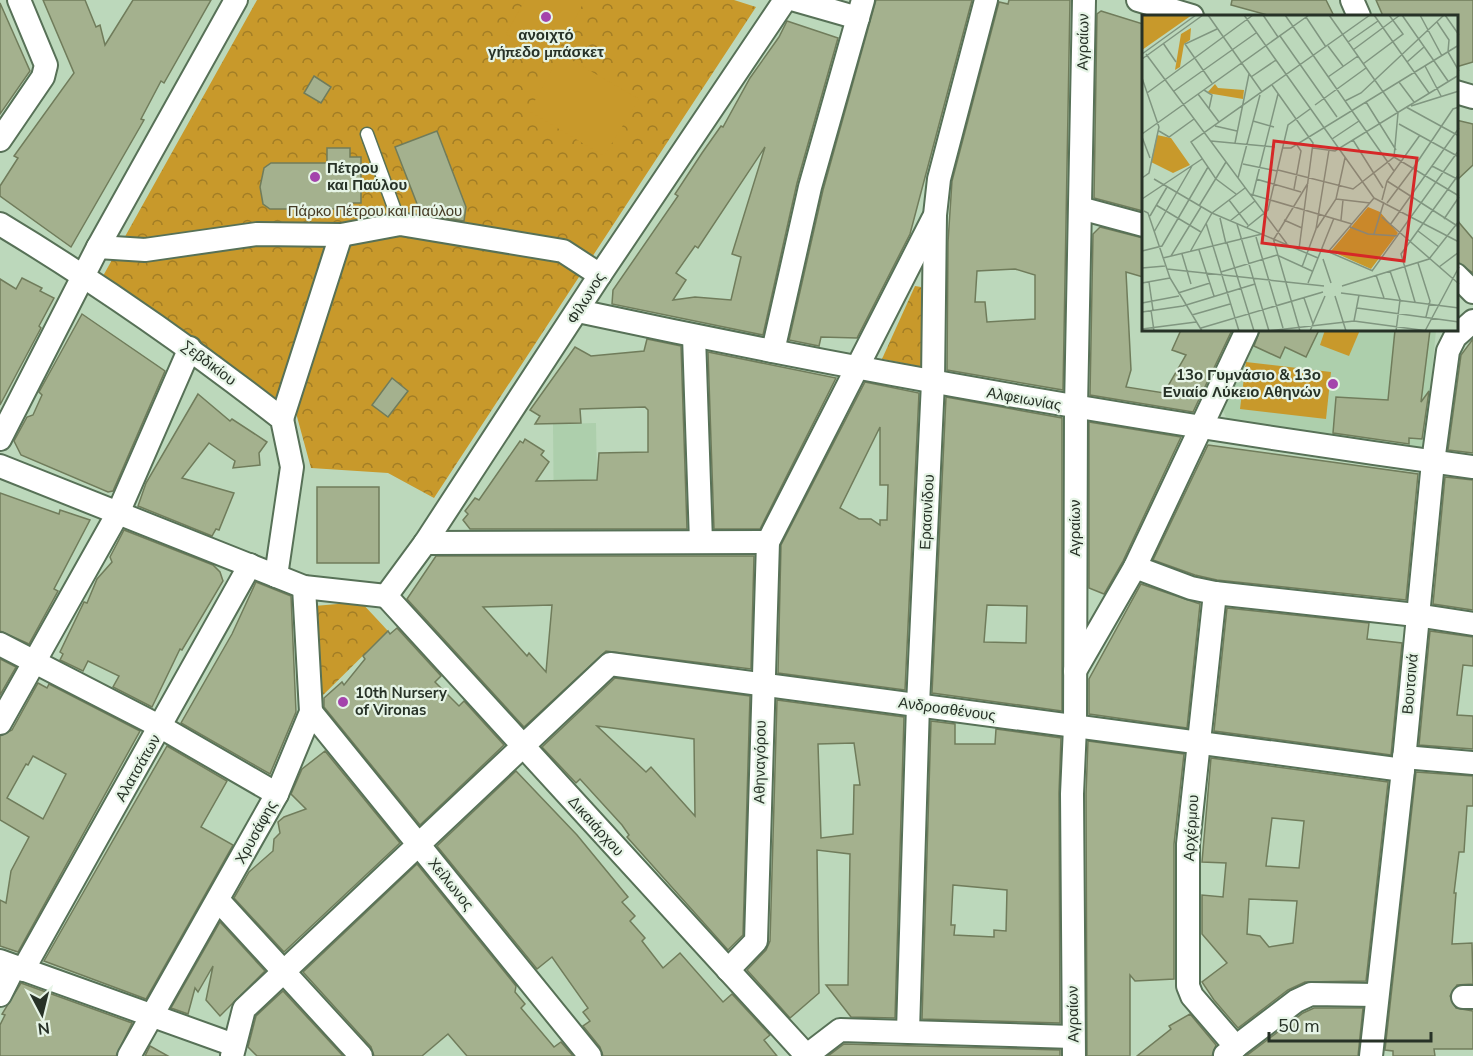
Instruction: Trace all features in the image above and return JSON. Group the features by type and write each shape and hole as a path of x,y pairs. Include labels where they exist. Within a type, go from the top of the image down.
{"street":[{"path":"0,140 43,77 46,65 19,0"},
{"path":"0,438 83,274 236,0"},
{"name":"Φίλωνος","path":"386,596 425,543 600,275 784,0"},
{"path":"773,351 810,187 861,9 795,0"},
{"name":"Ερασινίδου","path":"908,1031 918,705 933,382 934,215 939,178 986,0"},
{"name":"Αγραίων","path":"1073,1046 1072,794 1075,728 1076,408 1084,0"},
{"path":"1138,0 1189,15"},
{"path":"1352,0 1359,15"},
{"path":"1458,93 1473,97"},
{"path":"1080,208 1142,225"},
{"path":"425,543 490,545 768,542 934,215"},
{"name":"Σεβδικίου","path":"0,224 83,274 190,348 282,419"},
{"path":"98,247 145,250 257,234 341,235 400,224 563,251 600,275"},
{"path":"276,576 292,467 282,419 341,235"},
{"path":"1458,277 1473,292"},
{"name":"Αλφειωνίας","path":"578,311 857,369 1076,408 1200,429 1473,467"},
{"name":"Βουτσινά","path":"1371,1056 1403,764 1432,462 1448,351 1455,337 1473,321"},
{"path":"1074,672 1135,567 1246,332"},
{"path":"694,336 701,542"},
{"path":"0,723 118,513 190,348"},
{"path":"0,466 304,587 386,596"},
{"name":"Αθηναγόρου","path":"728,970 756,941 768,542"},
{"name":"Αλατσάτων","path":"0,995 13,966 161,727 250,565"},
{"path":"1135,567 1191,588 1215,593 1416,615 1473,624"},
{"name":"Χρυσάφης","path":"129,1056 277,794 311,712 304,587"},
{"name":"Αρχέρμου","path":"1215,593 1188,844 1188,986 1192,996 1230,1051"},
{"name":"Δικαιάρχου","path":"386,596 806,1056"},
{"path":"0,644 37,660 161,727 277,794"},
{"name":"Ανδροσθένους","path":"523,746 610,664 762,682 1075,728 1199,743 1403,764 1473,763"},
{"name":"Χείλωνος","path":"311,712 591,1056"},
{"path":"13,966 150,1016 233,1050 244,1009 283,969 523,746"},
{"path":"218,900 361,1056"},
{"path":"1230,1051 1296,1001 1311,994 1376,995"},
{"path":"806,1056 840,1030 908,1031 1073,1046"}],"lane":[{"path":"367,134 400,224"}],"shaded area":[{"name":"13ο Γυμνάσιο & 13ο Ενιαίο Λύκειο Αθηνών","path":"1256,332 1436,332 1425,448 1229,423 1223,411"},
{"path":"596,423 598,534 554,534 553,424"}],"green space":[{"name":"Πάρκο Πέτρου και Παύλου","path":"257,0 734,0 756,7 434,498 388,473 311,468 296,413 103,276"},
{"name":"ανοιχτό γήπεδο μπάσκετ","path":"525,0 585,0 553,60 506,34"},
{"path":"561,54 639,99 604,156 529,111"},
{"path":"915,286 921,287 923,367 882,359"},
{"path":"1324,332 1359,332 1349,356 1320,345"},
{"path":"1246,362 1331,372 1326,419 1240,409"},
{"path":"361,602 388,631 317,701 314,606"}],"building":[{"path":"43,0 85,0 96,27 100,25 105,45 133,0 211,0 164,83 161,81 141,119 144,120 71,247 0,196 0,186 18,158 14,156 74,73"},
{"path":"876,0 972,0 910,234 857,338 821,337 819,346 789,340 823,190"},
{"path":"1009,0 1070,0 1063,390 947,370 948,242 952,181 999,2 1008,4","holes":["1015,269 1035,275 1035,319 987,322 985,302 975,302 977,271"]},
{"path":"1232,0 1326,0 1334,15 1267,15 1231,5"},
{"path":"1376,0 1473,0 1473,62 1458,66 1458,15 1383,15"},
{"path":"0,3 30,71 0,114"},
{"path":"1101,11 1142,24 1142,211 1094,198 1097,14"},
{"path":"787,21 838,38 797,183 763,335 612,304 613,290 678,196 675,194 721,126 723,127 750,78 779,37","holes":["765,147 732,254 741,257 731,300 695,297 673,300 686,280 676,273 695,246 698,248"]},
{"path":"314,76 331,87 321,103 304,93"},
{"path":"1458,120 1473,124 1473,165 1458,179"},
{"path":"437,131 466,207 464,221 421,214 395,147"},
{"name":"Πέτρου και Παύλου","path":"327,148 350,148 350,157 361,157 361,203 350,203 350,209 270,209 263,204 260,187 264,168 271,163 327,163"},
{"path":"1458,221 1473,239 1473,273 1458,263"},
{"path":"1100,227 1142,238 1142,277 1126,272 1131,370 1126,387 1164,393 1186,355 1172,350 1180,332 1231,332 1193,412 1090,395 1093,234"},
{"path":"22,278 42,288 40,291 54,298 39,326 41,328 0,405 0,279 16,289"},
{"path":"82,314 165,371 113,491 108,492 21,455 14,441 27,417 33,415 42,395 39,392"},
{"path":"1259,332 1318,332 1306,357 1285,347 1280,358 1254,346"},
{"path":"1395,332 1430,332 1421,402 1429,391 1422,439 1409,438 1409,444 1333,433 1336,397 1388,400"},
{"path":"647,339 681,346 687,529 470,529 463,520 468,514 465,511 475,498 479,500 520,441 523,443 525,439 544,451 541,455 549,462 536,481 597,480 599,453 648,452 648,410 645,407 580,409 581,423 535,424 540,416 530,410 575,347 591,356 644,351"},
{"path":"1473,339 1473,453 1448,450 1461,355"},
{"path":"708,352 836,378 760,529 714,529"},
{"path":"392,378 408,391 388,417 372,405"},
{"path":"865,382 919,393 905,690 778,673 781,545","holes":["880,427 880,485 888,485 887,520 880,520 880,525 871,519 859,519 840,508"]},
{"path":"198,394 230,421 232,419 267,442 259,453 260,465 233,468 235,461 209,443 182,478 234,493 219,530 216,529 212,536 138,506 146,483"},
{"path":"946,397 1062,418 1062,711 932,693","holes":["987,605 1027,606 1026,643 984,642"]},
{"path":"1089,422 1181,437 1123,561 1104,594 1089,588"},
{"path":"1208,445 1418,474 1406,600 1217,580 1153,560"},
{"path":"1445,477 1473,480 1473,610 1433,604"},
{"path":"317,487 379,487 379,563 317,563"},
{"path":"0,493 59,514 60,510 90,520 54,589 58,591 29,644 0,631"},
{"path":"124,530 213,565 220,572 223,581 182,650 180,649 152,707 113,687 119,676 88,661 83,671 60,660 63,654 60,652 84,602 87,603 97,579 112,562 110,557"},
{"path":"436,556 754,556 751,669 606,651 524,727 407,599","holes":["552,605 546,672 529,653 527,656 483,607"]},
{"path":"256,582 291,596 296,712 270,774 181,723 232,634"},
{"path":"1141,584 1200,604 1187,728 1089,714 1089,679"},
{"path":"1227,608 1369,623 1367,639 1402,643 1391,755 1214,731"},
{"path":"397,628 441,676 435,682 459,706 464,701 504,745 420,825 324,707 324,698 342,682 344,685 365,659 363,656 388,631 390,634"},
{"path":"1430,631 1473,637 1473,666 1463,665 1457,715 1473,716 1473,749 1419,745"},
{"path":"0,659 16,667 0,695"},
{"path":"615,678 750,696 743,935 728,950 627,837 629,835 622,825 580,779 576,783 542,747","holes":["597,726 694,739 695,816 651,767 646,772"]},
{"path":"38,683 47,688 49,684 140,731 18,952 0,946 0,900 6,903 11,871 29,837 0,820 0,736 12,730","holes":["33,756 66,774 43,819 7,798"]},
{"path":"777,700 904,717 895,1018 851,1017 826,985 848,985 850,854 817,850 819,993 790,1018 747,970 766,950 770,941","holes":["854,743 860,785 854,785 853,834 821,838 818,744"]},
{"path":"931,721 955,724 955,744 995,744 996,729 1061,738 1059,793 1060,1023 922,1019","holes":["953,885 1007,890 1006,931 994,930 994,937 954,935 955,925 951,925"]},
{"path":"1088,741 1184,754 1174,844 1174,979 1135,981 1130,975 1130,1056 1087,1056 1086,794"},
{"path":"167,746 227,781 201,827 233,845 146,999 44,961"},
{"path":"325,751 400,843 284,952 234,898 249,872 273,851 274,839 280,833 278,822 284,817 306,809 291,794 302,769"},
{"path":"1211,758 1388,782 1366,981 1305,982 1288,990 1238,1028 1202,982 1227,963 1202,934 1202,895 1223,897 1226,863 1202,862","holes":["1272,818 1304,821 1299,868 1266,866","1249,899 1297,901 1293,943 1269,947 1260,936 1247,934"]},
{"path":"516,771 577,835 628,897 622,902 635,916 630,921 645,938 642,941 663,968 680,953 723,1002 732,994 770,1035 764,1040 777,1056 603,1056 600,1047 583,1026 590,1021 583,1012 588,1008 552,957 537,969 437,846"},
{"path":"1416,772 1473,776 1473,806 1467,806 1464,852 1459,852 1454,893 1456,893 1452,944 1472,943 1473,984 1457,985 1450,996 1456,1008 1473,1011 1473,1049 1434,1049 1435,1056 1393,1056 1393,1051 1385,1050"},
{"path":"417,864 516,986 515,992 525,1004 521,1008 554,1047 561,1042 573,1056 467,1056 448,1034 422,1056 374,1056 371,1047 303,972"},
{"path":"220,922 265,971 220,1016 206,1000 213,966 198,992 195,988 188,1014 171,1008"},
{"path":"21,983 132,1023 116,1056 0,1056 0,1025 5,1015 2,1014"},
{"path":"283,991 343,1056 257,1056 248,1047 256,1016"},
{"path":"1314,1008 1363,1008 1358,1056 1246,1056 1303,1013"},
{"path":"1190,1014 1216,1045 1212,1056 1137,1056 1171,1029 1169,1026"},
{"path":"844,1044 1060,1050 1060,1056 828,1056"},
{"path":"150,1046 168,1056 145,1056"}],"place":[{"name":"ανοιχτό γήπεδο μπάσκετ","path":"546,17"},
{"name":"Πέτρου και Παύλου","path":"315,177"},
{"name":"13ο Γυμνάσιο & 13ο Ενιαίο Λύκειο Αθηνών","path":"1333,384"},
{"name":"10th Nursery of Vironas","path":"343,702"}]}
